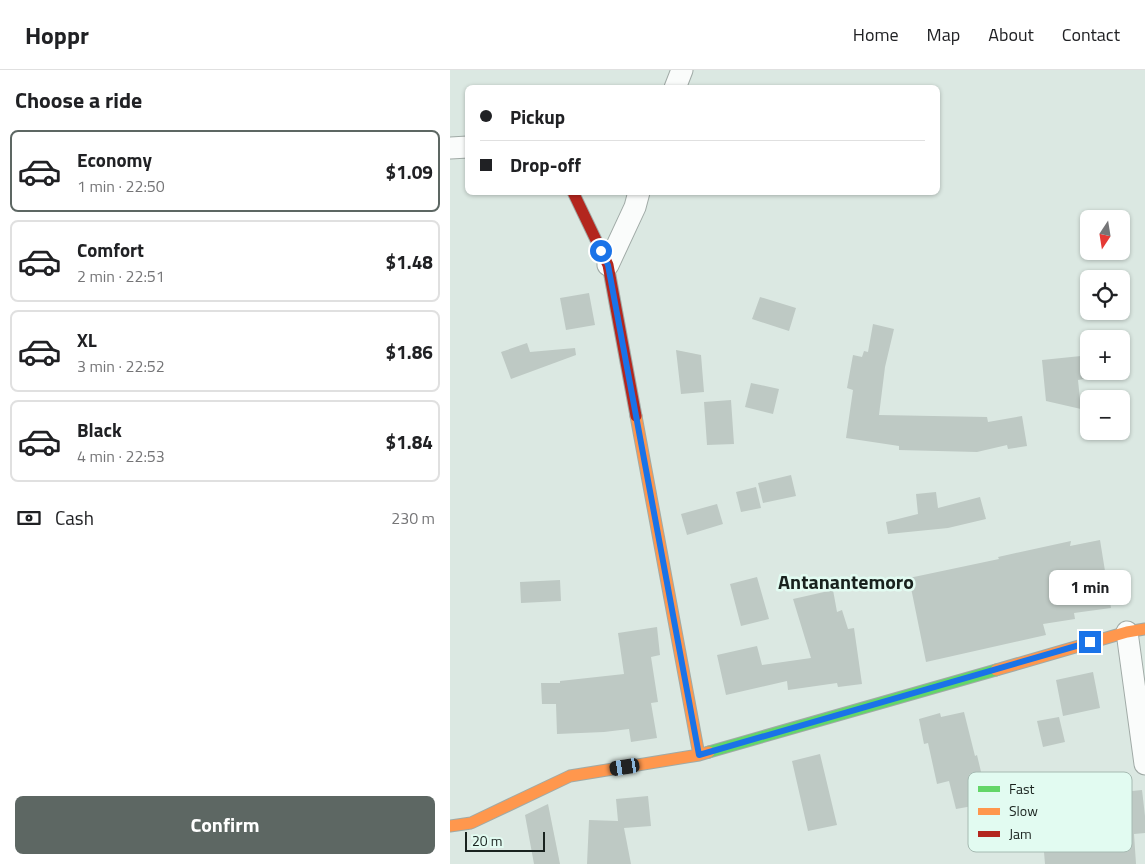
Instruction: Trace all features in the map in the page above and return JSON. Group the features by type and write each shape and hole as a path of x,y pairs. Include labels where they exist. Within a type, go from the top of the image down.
{"street":[{"path":"676,85 682,70"},
{"path":"450,148 465,147"},
{"path":"574,195 608,265 699,755"},
{"path":"608,265 639,195"},
{"path":"450,826 471,823 570,776 699,755 1136,630 1145,764"}],"building":[{"path":"589,293 595,325 566,330 560,298"},
{"path":"760,297 796,308 789,331 752,319"},
{"path":"873,324 894,329 885,367 879,415 987,417 988,422 1022,416 1027,446 1008,449 1007,445 977,452 899,450 899,446 846,438 853,390 847,388 853,355 862,357 864,351 868,352"},
{"path":"527,343 530,352 575,348 576,355 511,379 501,352"},
{"path":"676,350 701,355 704,392 681,394"},
{"path":"1080,356 1080,380 1078,380 1080,409 1046,401 1042,360"},
{"path":"751,383 779,389 773,414 745,407"},
{"path":"731,400 734,444 707,445 704,402"},
{"path":"791,475 796,496 763,503 758,483"},
{"path":"756,487 761,508 741,512 736,492"},
{"path":"936,492 938,508 980,497 986,519 948,528 888,534 886,522 918,514 916,494"},
{"path":"717,504 723,524 687,535 681,514"},
{"path":"1100,540 1111,608 1074,613 1075,619 1043,624 1046,635 926,662 909,578 999,559 998,557 1071,541 1070,546"},
{"path":"757,577 769,619 741,626 730,584"},
{"path":"560,580 561,601 521,603 520,582"},
{"path":"833,590 837,612 842,610 848,629 854,628 862,684 838,687 837,683 788,690 787,681 726,695 717,655 757,646 762,665 811,658 793,599"},
{"path":"657,627 660,655 651,657 658,702 651,703 657,738 631,742 629,729 557,734 556,704 542,704 541,683 560,683 560,681 624,674 618,633"},
{"path":"1093,672 1100,708 1063,716 1056,680"},
{"path":"964,712 975,756 977,755 981,772 968,772 968,807 956,809 949,781 937,784 928,743 924,744 919,719 940,713 941,717"},
{"path":"1059,717 1065,742 1043,747 1037,721"},
{"path":"820,754 837,825 808,831 792,761"},
{"path":"1142,790 1145,816 1145,833 1134,834 1136,864 1045,864 1044,852 1132,852 1132,791"},
{"path":"648,796 651,826 624,828 631,864 587,864 589,820 618,821 616,799"},
{"path":"548,804 560,864 534,864 525,815"}],"traffic: fast":[{"path":"709,752 996,670"}],"traffic: slow":[{"path":"636,416 699,755 709,752"},
{"path":"996,670 1127,632 1145,629"},
{"path":"450,826 471,823 570,776 699,755"}],"traffic: jam":[{"path":"574,195 608,265 636,416"}],"district":[{"name":"Antanantemoro","path":"846,581"}],"route":[{"path":"601,251 608,265 699,755 1090,642"}]}
